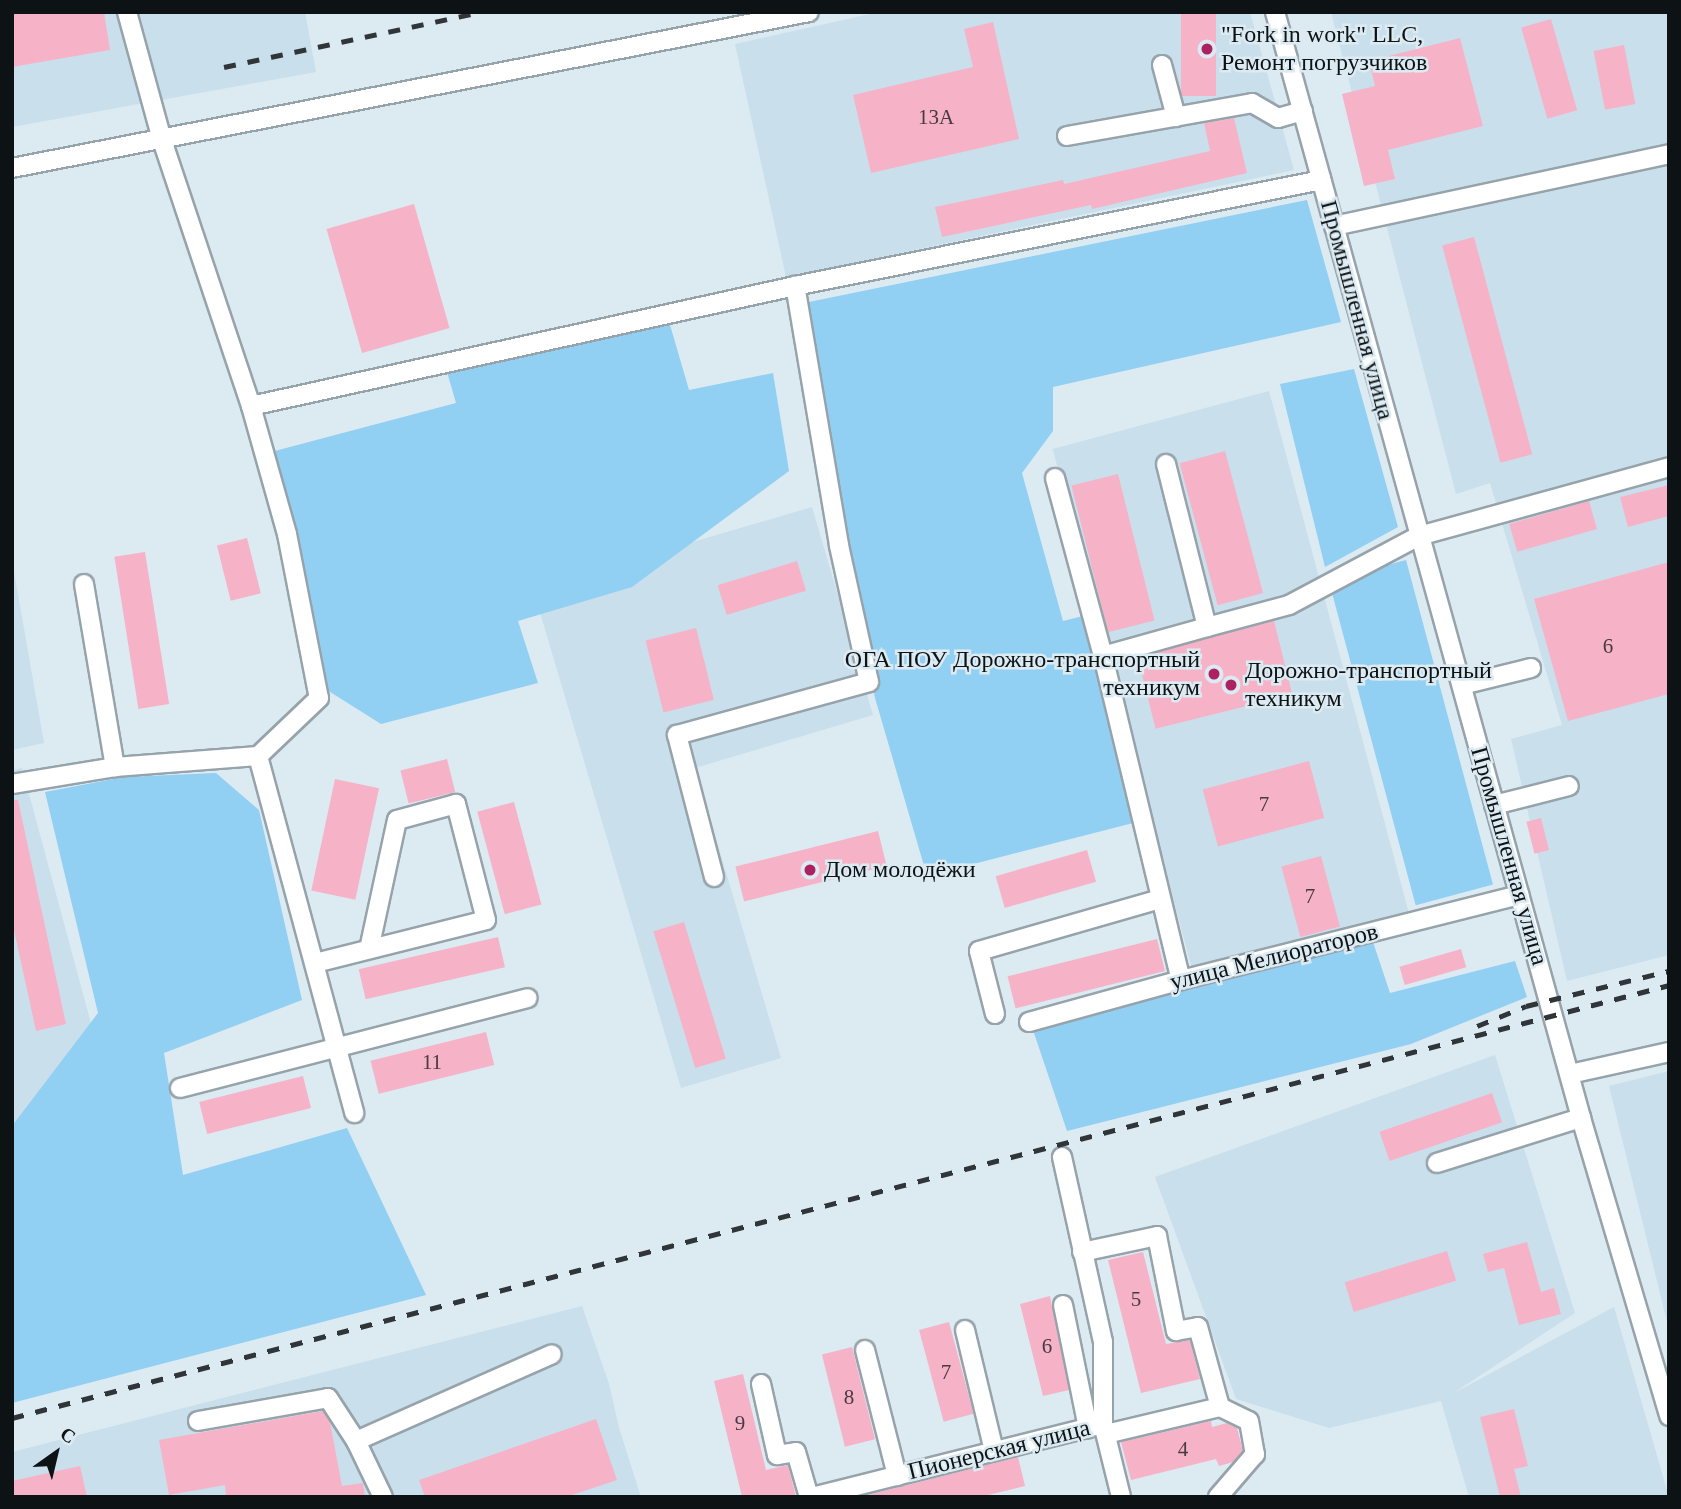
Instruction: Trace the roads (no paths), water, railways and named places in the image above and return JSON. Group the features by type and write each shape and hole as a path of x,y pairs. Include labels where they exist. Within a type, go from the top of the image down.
{"street":[{"path":"12,784 115,767 258,755 319,698 287,534 251,406 162,140 127,12"},
{"path":"12,168 809,12"},
{"name":"Промышленная улица","path":"1275,12 1581,1118 1669,1416"},
{"path":"1162,65 1176,117"},
{"path":"1067,136 1252,103 1278,118 1303,111"},
{"path":"1334,226 1669,154"},
{"path":"251,406 795,286 1321,180"},
{"path":"714,877 677,735 869,682 839,545 795,286"},
{"path":"1166,464 1206,627"},
{"path":"1103,656 1289,605 1419,536 1669,467"},
{"path":"1055,478 1103,656 1181,980"},
{"path":"84,584 115,767"},
{"path":"1462,685 1531,668"},
{"path":"258,755 354,1113"},
{"path":"1494,805 1569,786"},
{"path":"315,963 486,920 456,804 397,820 369,949"},
{"name":"улица Мелиораторов","path":"1029,1022 1181,980 1520,895"},
{"path":"995,1014 979,951 1160,900"},
{"path":"180,1087 528,998"},
{"path":"1570,1074 1669,1052"},
{"path":"1437,1163 1581,1118"},
{"path":"1062,1157 1103,1342 1099,1429"},
{"path":"1082,1252 1157,1236 1176,1331 1198,1327 1220,1407 1249,1421 1255,1454 1218,1497"},
{"path":"1063,1305 1121,1497"},
{"path":"965,1330 994,1451"},
{"path":"865,1350 897,1476"},
{"path":"356,1441 552,1354"},
{"path":"761,1384 777,1455 796,1452 810,1497"},
{"path":"198,1421 328,1398 356,1441 383,1497"},
{"name":"Пионерская улица","path":"810,1497 994,1451 1220,1407"}],"railway":[{"path":"224,67 481,12"},
{"path":"1477,1026 1526,1006 1669,971"},
{"path":"12,1418 1669,985"}],"place":[{"name":"\"Fork in work\" LLC, Ремонт погрузчиков","path":"1207,49"},
{"name":"ОГА ПОУ Дорожно-транспортный техникум","path":"1214,674"},
{"name":"Дорожно-транспортный техникум","path":"1231,685"},
{"name":"Дом молодёжи","path":"810,870"}]}
